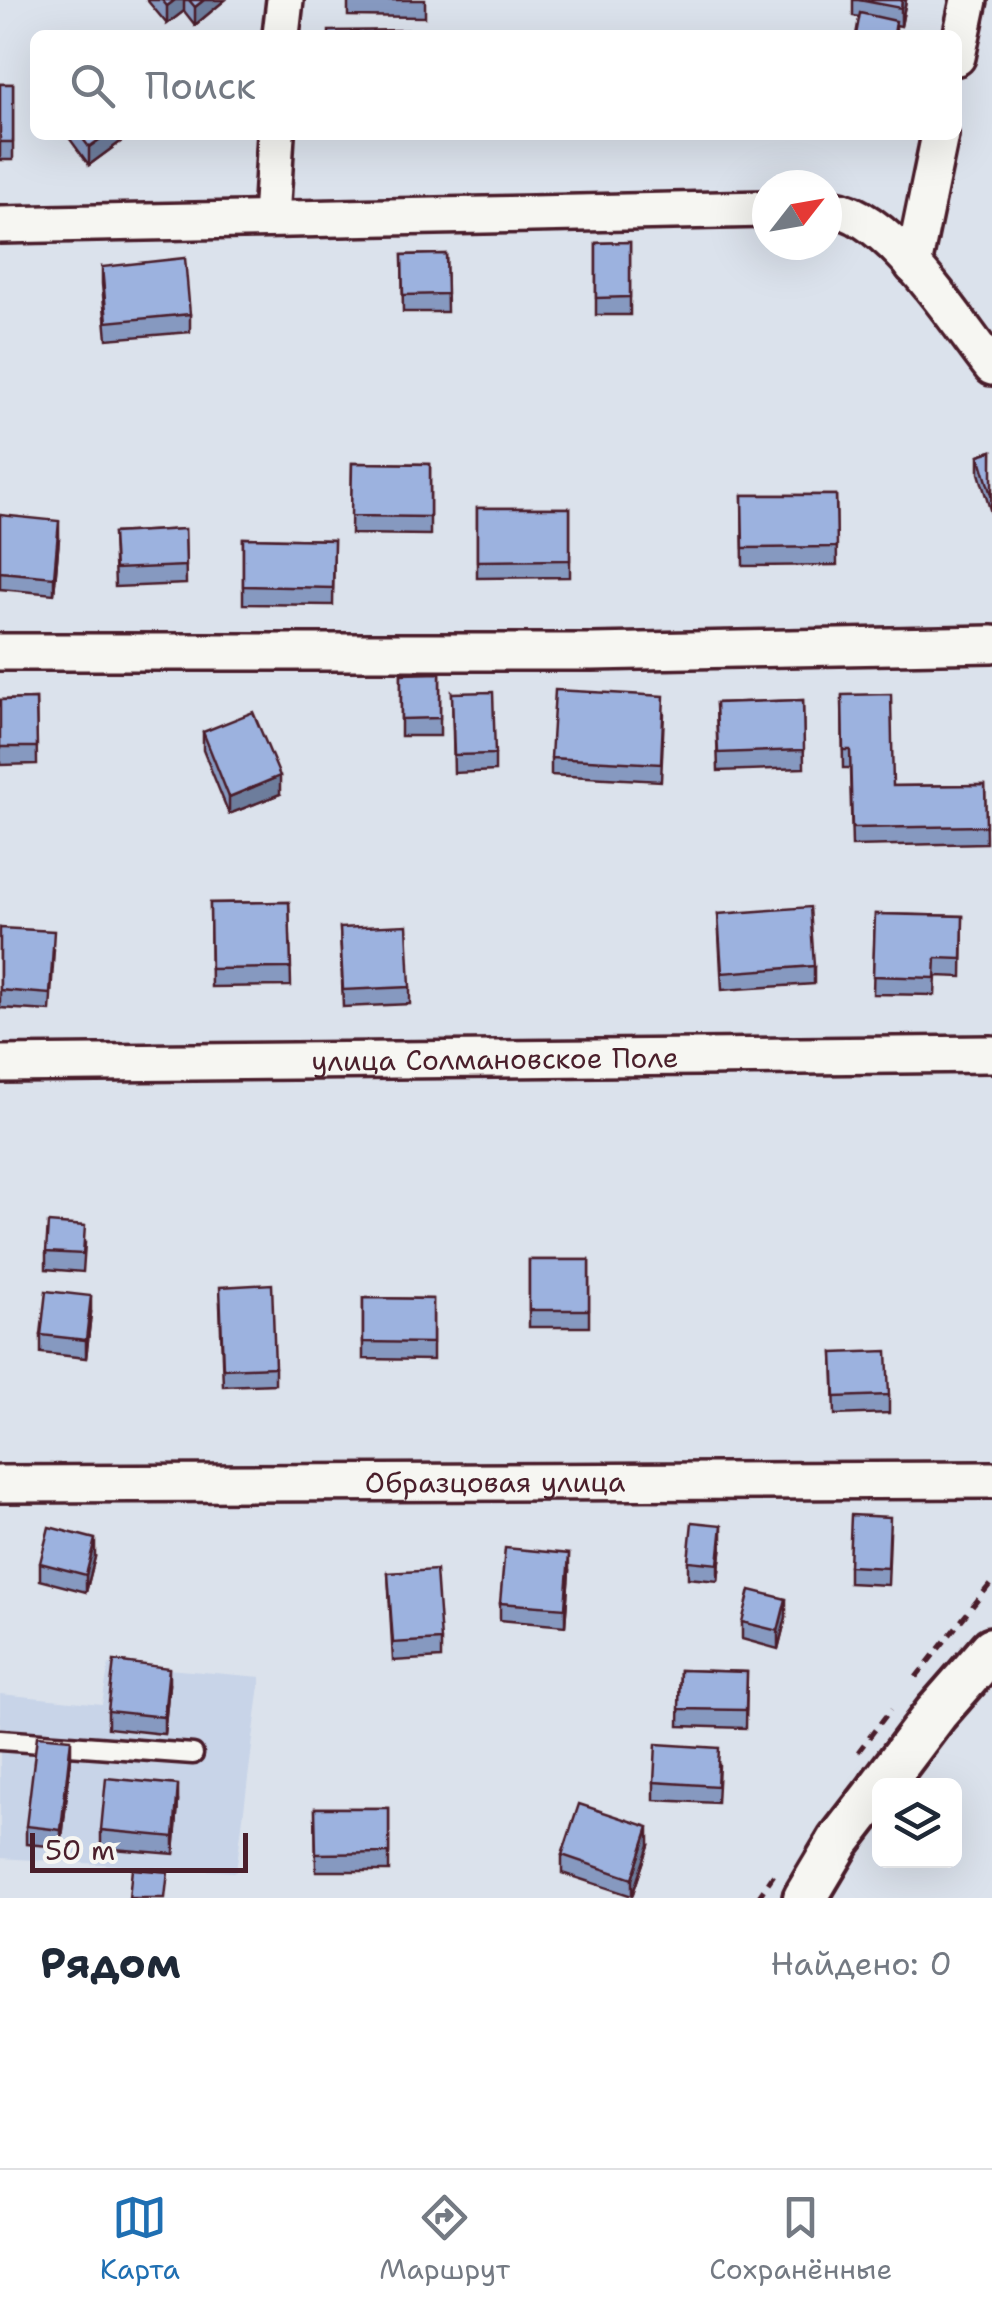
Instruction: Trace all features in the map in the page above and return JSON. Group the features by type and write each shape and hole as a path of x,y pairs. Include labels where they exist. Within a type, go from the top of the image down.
{"street":[{"path":"282,30 285,0"},
{"path":"962,33 969,0"},
{"path":"271,219 276,140"},
{"path":"912,266 939,140"},
{"path":"0,225 752,209"},
{"path":"842,212 862,217 887,234 992,367"},
{"path":"0,652 593,652 992,644"},
{"name":"улица Солмановское Поле","path":"0,1064 992,1054"},
{"name":"Образцовая улица","path":"0,1484 992,1480"},
{"path":"887,1778 936,1713 992,1650"},
{"path":"805,1898 839,1841 872,1798"}],"lane":[{"path":"0,1740 193,1754"}],"shaded area":[{"path":"109,1664 261,1677 236,1872 0,1858 0,1694 102,1704"}],"building":[{"path":"859,0 902,0 901,8"},
{"path":"860,13 896,21 895,30 857,30"},
{"path":"0,84 13,84 13,142 0,142"},
{"path":"630,242 630,297 596,298 596,243"},
{"path":"446,254 447,294 403,295 402,255"},
{"path":"185,258 190,314 107,322 102,267"},
{"path":"992,451 992,495 991,495 979,455"},
{"path":"352,463 430,464 430,517 351,516"},
{"path":"742,495 836,495 837,547 743,548"},
{"path":"477,508 570,508 570,560 477,561"},
{"path":"0,515 59,521 54,577 0,572"},
{"path":"185,529 186,566 115,569 113,533"},
{"path":"243,538 334,540 333,588 243,586"},
{"path":"440,673 440,718 401,719 401,674"},
{"path":"555,690 664,696 661,764 551,758"},
{"path":"493,692 495,754 454,755 452,693"},
{"path":"891,694 893,786 985,785 986,826 852,828 850,750 843,750 842,695"},
{"path":"36,699 37,747 0,747 0,700"},
{"path":"803,700 804,750 718,753 716,703"},
{"path":"253,712 280,776 229,797 203,732"},
{"path":"289,902 291,968 211,969 210,903"},
{"path":"810,907 814,966 722,973 718,914"},
{"path":"875,914 963,916 962,959 936,958 935,978 873,976"},
{"path":"407,925 410,987 343,990 340,928"},
{"path":"0,928 54,931 50,994 0,990"},
{"path":"48,1223 85,1226 83,1254 46,1252"},
{"path":"529,1260 589,1260 589,1310 529,1310"},
{"path":"272,1284 275,1367 223,1369 220,1287"},
{"path":"46,1291 91,1296 86,1340 41,1335"},
{"path":"363,1298 433,1299 433,1343 363,1342"},
{"path":"887,1351 889,1395 835,1397 833,1353"},
{"path":"851,1515 890,1517 888,1568 849,1566"},
{"path":"692,1522 722,1525 718,1564 688,1561"},
{"path":"49,1527 95,1539 86,1575 40,1563"},
{"path":"505,1548 569,1554 565,1608 500,1603"},
{"path":"436,1570 441,1640 393,1643 388,1573"},
{"path":"750,1590 786,1599 778,1631 742,1622"},
{"path":"114,1661 169,1668 164,1717 108,1711"},
{"path":"680,1670 747,1672 746,1710 679,1709"},
{"path":"37,1736 71,1739 61,1830 26,1826"},
{"path":"656,1744 719,1748 717,1786 654,1782"},
{"path":"106,1778 178,1785 174,1837 101,1830"},
{"path":"579,1804 649,1827 632,1879 562,1855"},
{"path":"315,1808 389,1808 389,1853 316,1854"},
{"path":"132,1869 168,1872 165,1898 129,1898"}]}
